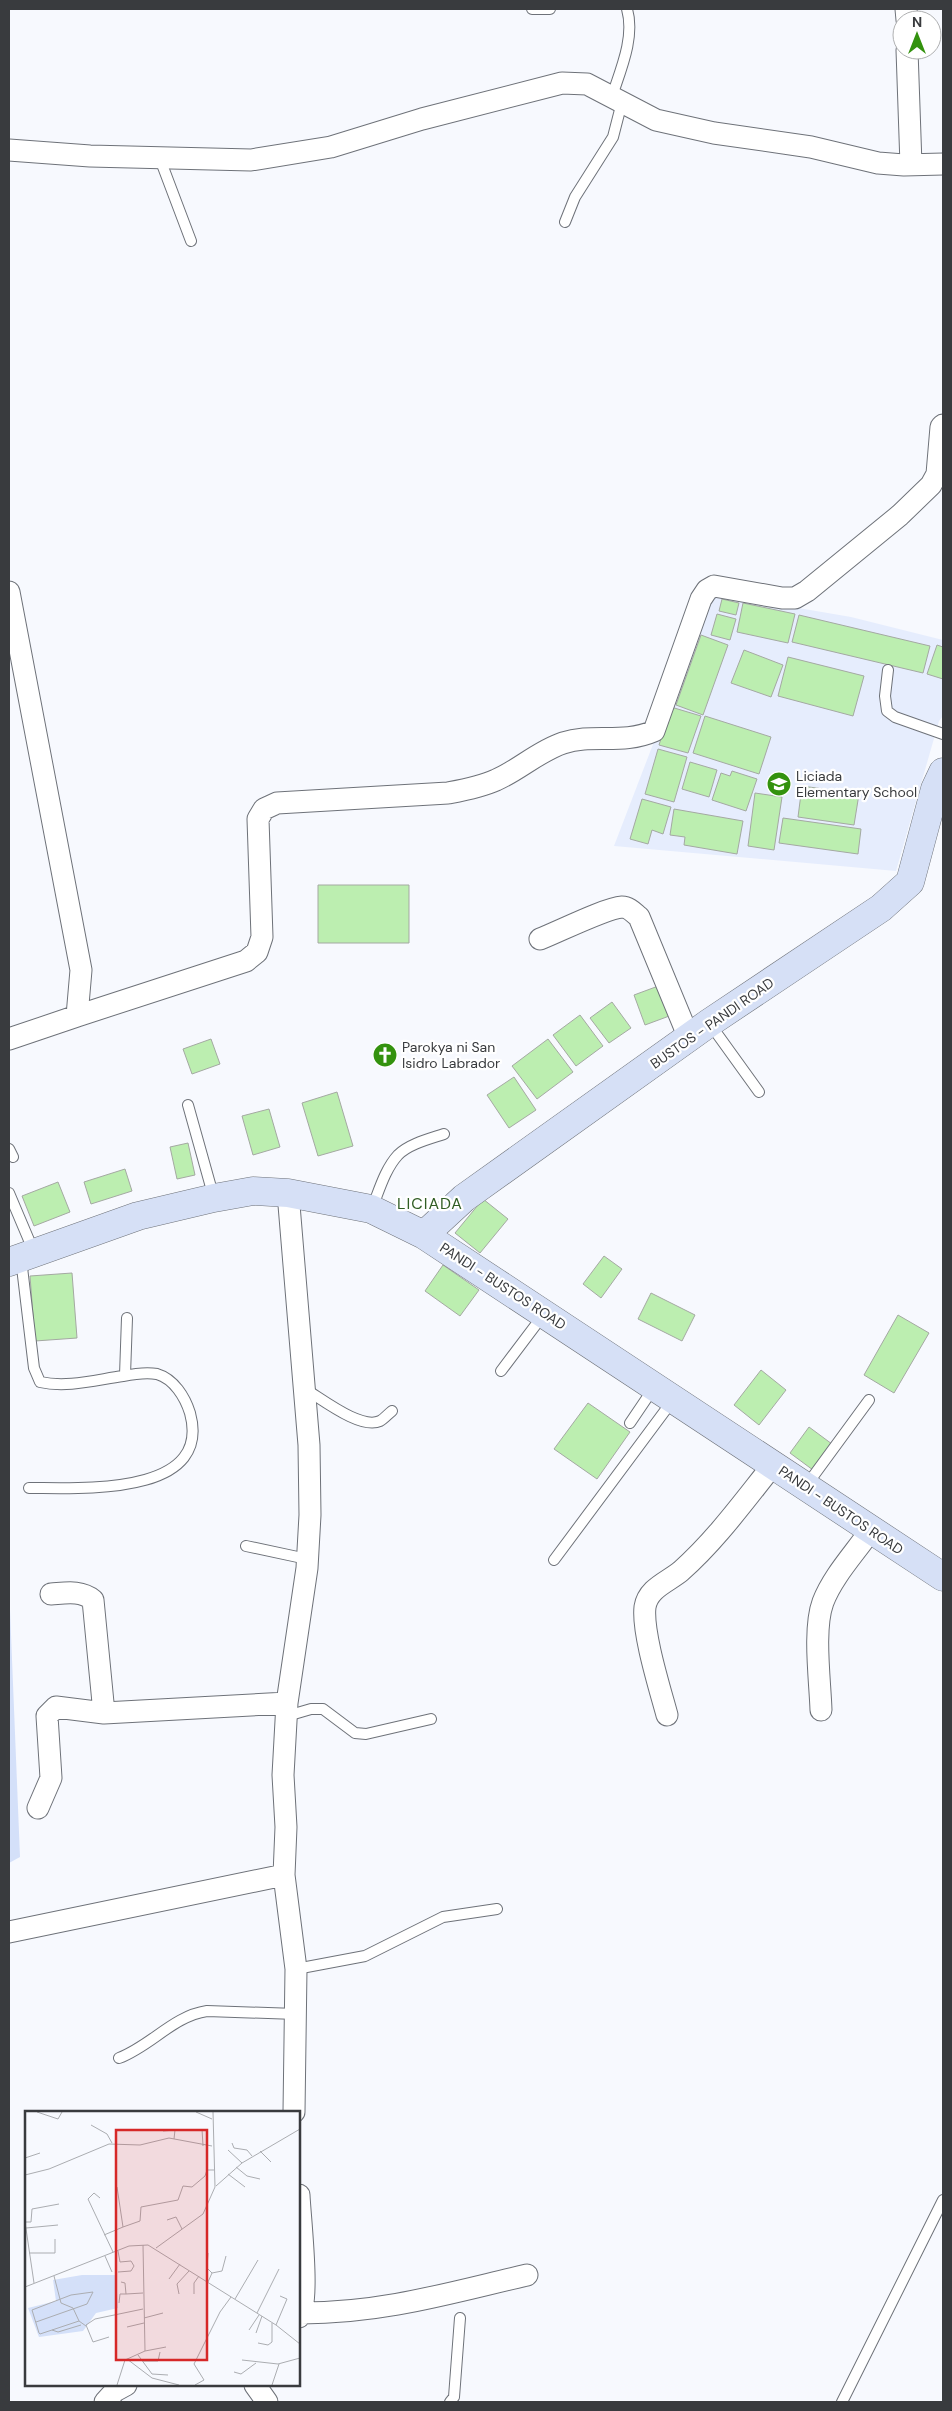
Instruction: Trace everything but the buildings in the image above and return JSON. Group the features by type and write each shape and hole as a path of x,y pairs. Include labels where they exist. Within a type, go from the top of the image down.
{"main road":[{"name":"BUSTOS - PANDI ROAD","path":"424,1235 464,1198 699,1031 881,908 910,882 935,789 943,772"},
{"name":"PANDI - BUSTOS ROAD","path":"21,1258 138,1216 214,1198 253,1192 288,1193 371,1209 424,1235 943,1577"}],"street":[{"path":"907,60 911,165"},
{"path":"9,150 39,154 160,159 251,160 330,147 422,119 562,83 587,84 656,120 704,131 811,147 878,163 943,164"},
{"path":"9,1039 246,961 256,952 262,937 258,819 264,809 277,803 448,793 496,780 564,743 578,740 630,739 654,732 701,599 707,590 714,586 782,598 795,598 807,591 900,515 931,485 937,474 941,427 943,425"},
{"path":"9,592 80,961 77,1016"},
{"path":"540,939 608,911 623,907 631,910 639,917 699,1031"},
{"path":"288,1193 310,1445 310,1515 307,1559 287,1709 283,1775 286,1827 284,1875 296,1969 294,2111"},
{"path":"667,1715 646,1628 645,1606 652,1591 679,1572 705,1549 773,1465"},
{"path":"821,1710 819,1623 823,1602 870,1530"},
{"path":"51,1594 72,1592 86,1594 93,1600 104,1713"},
{"path":"38,1808 51,1778 47,1716 56,1707 104,1713 287,1709"},
{"path":"9,1932 284,1875"},
{"path":"300,2213 304,2284 300,2315 344,2313 401,2305 527,2274"},
{"path":"256,2386 267,2402"}],"lane":[{"path":"532,9 550,9"},
{"path":"565,222 574,197 613,137 617,99 626,55 630,21 627,9"},
{"path":"160,159 191,240"},
{"path":"888,670 885,696 887,711 895,718 943,734"},
{"path":"699,1031 759,1092"},
{"path":"188,1105 214,1198"},
{"path":"371,1209 388,1170 398,1155 414,1145 444,1134"},
{"path":"9,1193 21,1258 34,1368 40,1382 57,1386 125,1376 157,1374 174,1384 187,1404 193,1426 191,1448 179,1462 159,1475 134,1484 29,1488"},
{"path":"500,1371 544,1313"},
{"path":"125,1376 126,1318"},
{"path":"304,1389 358,1421 369,1423 380,1421 392,1410"},
{"path":"630,1423 664,1393"},
{"path":"554,1560 664,1393"},
{"path":"806,1487 869,1400"},
{"path":"246,1546 307,1559"},
{"path":"287,1709 323,1709 355,1733 366,1734 431,1719"},
{"path":"296,1969 365,1956 443,1917 497,1909"},
{"path":"119,2058 135,2052 180,2019 192,2013 207,2011 296,2014"},
{"path":"842,2402 943,2200"},
{"path":"450,2402 454,2397 460,2318"}],"shaded area":[{"name":"Liciada Elementary School","path":"711,593 851,617 943,640 943,716 939,721 896,871 614,846"},
{"path":"9,1585 20,1857 9,1863"}],"place":[{"name":"Liciada Elementary School","path":"779,784"},
{"name":"Parokya ni San Isidro Labrador","path":"385,1055"}],"district":[{"name":"LICIADA","path":"430,1203"}]}
